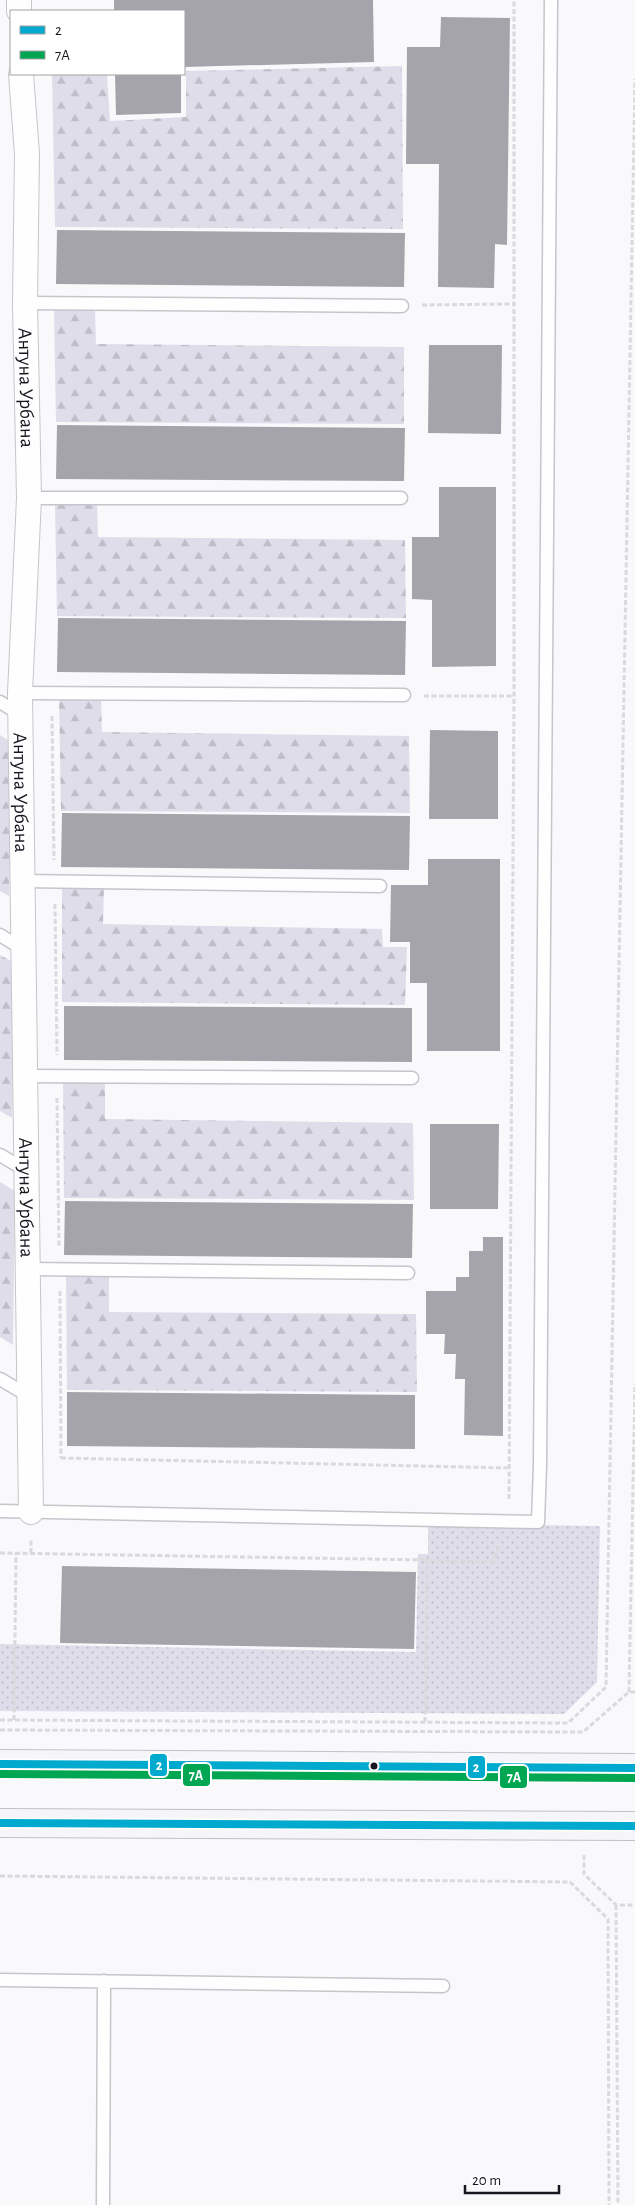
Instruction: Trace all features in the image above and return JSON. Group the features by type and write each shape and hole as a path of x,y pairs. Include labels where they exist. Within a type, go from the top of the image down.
{"main road":[{"path":"0,1764 635,1768"},
{"path":"0,1823 635,1826"}],"street":[{"name":"Антуна Урбана","path":"21,75 27,154 25,303 29,498 14,703 23,881 31,1512"}],"lane":[{"path":"0,1511 538,1522 552,0"},
{"path":"25,303 402,306"},
{"path":"29,498 400,498"},
{"path":"14,703 52,693 404,696"},
{"path":"23,881 380,886"},
{"path":"0,935 24,950"},
{"path":"25,1076 412,1078"},
{"path":"0,1155 27,1171"},
{"path":"28,1269 408,1273"},
{"path":"0,1379 29,1396"},
{"path":"0,1980 442,1986"},
{"path":"103,2205 104,1982"}],"path":[{"path":"0,1553 493,1562 508,1522 510,1468 514,696 514,0"},
{"path":"0,1720 568,1723 606,1687 635,79"},
{"path":"402,306 513,304"},
{"path":"52,693 61,1458"},
{"path":"404,696 514,696"},
{"path":"629,1692 635,1384"},
{"path":"30,1458 510,1468"},
{"path":"14,1720 16,1553"},
{"path":"425,1722 427,1560"},
{"path":"0,1730 583,1732 629,1692 635,1692"},
{"path":"584,1874 616,1905 635,1905"},
{"path":"0,1876 570,1882 608,1919 609,2205"},
{"path":"616,1905 618,2205"}],"green space":[{"path":"402,66 403,229 55,227 52,75 107,75 110,121 186,117 186,71"},
{"path":"54,309 95,309 96,344 404,347 404,424 56,422"},
{"path":"55,503 97,503 98,537 405,540 406,618 57,616"},
{"path":"59,698 101,698 102,732 409,736 410,813 61,811"},
{"path":"0,735 11,742 9,896 0,891"},
{"path":"62,887 104,887 103,924 382,929 383,947 407,947 405,1005 62,1002"},
{"path":"0,955 15,963 12,1118 0,1111"},
{"path":"63,1082 105,1082 105,1119 413,1123 414,1200 64,1198"},
{"path":"0,1182 15,1191 13,1345 0,1337"},
{"path":"66,1274 109,1274 109,1312 416,1314 417,1392 67,1390"},
{"path":"428,1523 600,1526 597,1682 564,1714 0,1711 0,1644 416,1652 418,1554 428,1554"}],"building":[{"path":"114,0 373,0 374,62 185,67 185,10 114,10"},
{"path":"441,17 510,18 507,245 495,244 494,288 438,287 439,164 406,164 407,47 440,47"},
{"path":"115,75 181,75 181,113 116,115"},
{"path":"57,230 405,233 404,287 56,284"},
{"path":"429,345 502,345 501,434 428,433"},
{"path":"57,425 405,428 404,481 56,479"},
{"path":"439,487 496,487 496,666 432,667 432,600 412,599 412,537 439,537"},
{"path":"58,618 406,621 405,675 57,672"},
{"path":"430,730 498,731 498,819 429,819"},
{"path":"62,813 410,816 409,870 61,867"},
{"path":"428,859 500,859 500,1051 427,1051 427,983 410,983 410,942 390,942 391,885 428,885"},
{"path":"64,1006 412,1008 412,1062 64,1060"},
{"path":"430,1124 499,1124 498,1209 430,1209"},
{"path":"65,1201 413,1204 412,1258 64,1255"},
{"path":"483,1237 503,1237 503,1436 464,1435 465,1379 455,1379 456,1354 444,1354 445,1334 426,1334 426,1291 456,1291 456,1277 469,1277 469,1251 483,1251"},
{"path":"67,1392 415,1395 415,1449 67,1446"},
{"path":"62,1566 416,1572 414,1649 60,1643"}],"transit line":[{"name":"2","path":"0,1764 635,1768"},
{"name":"7A","path":"0,1774 635,1778"},
{"name":"2","path":"0,1823 635,1826"}]}
